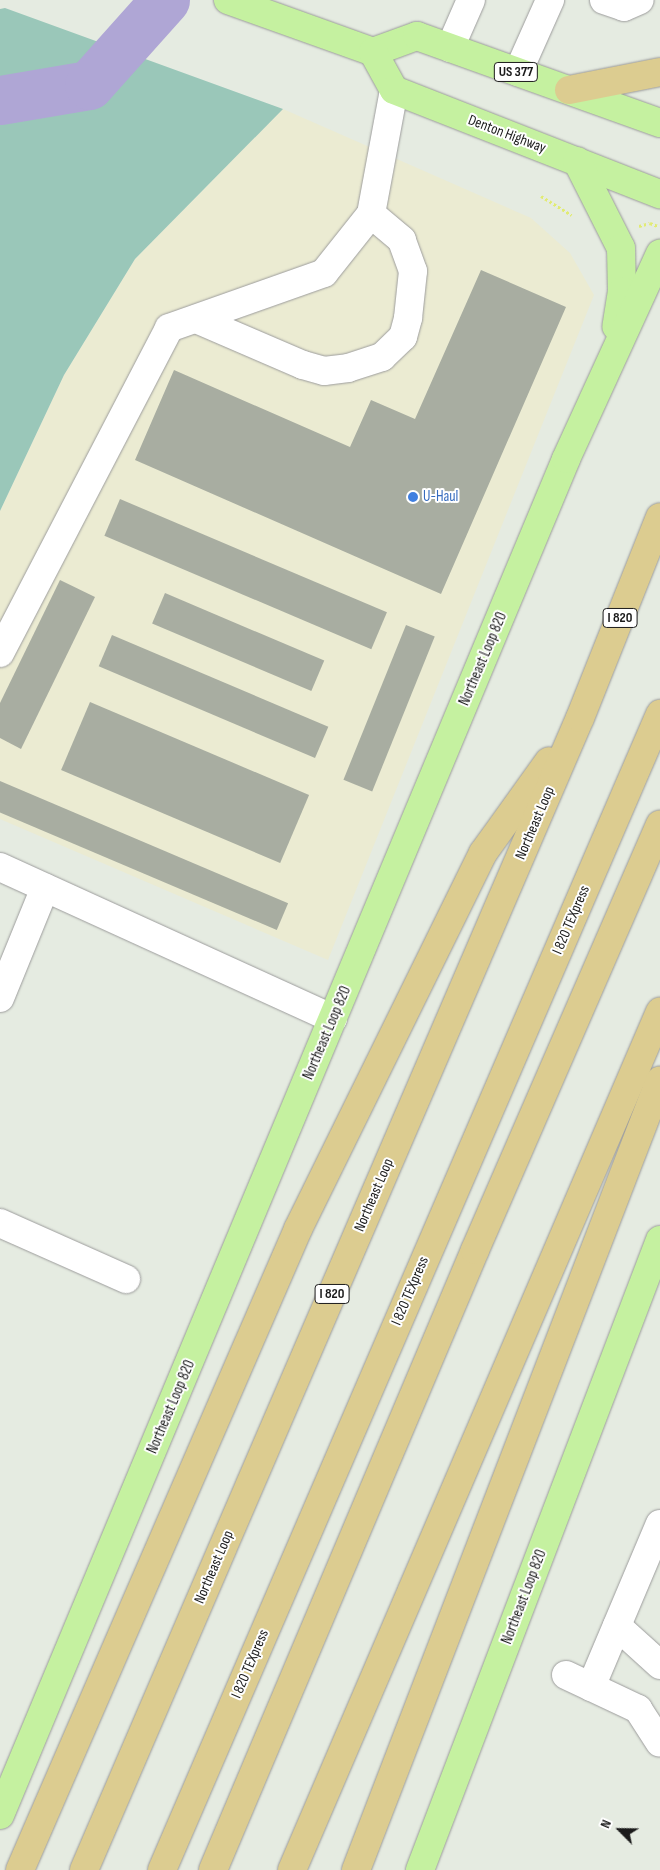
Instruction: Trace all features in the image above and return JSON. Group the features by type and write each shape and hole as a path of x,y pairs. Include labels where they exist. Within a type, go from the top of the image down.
{"highway":[{"path":"569,90 660,72"},
{"name":"Northeast Loop","path":"84,1870 580,718 660,517"},
{"name":"I 820 TEXpress","path":"162,1870 660,714"},
{"path":"20,1870 298,1229 483,853 580,718"},
{"path":"213,1870 471,1259 660,824"},
{"path":"292,1870 660,1012"},
{"path":"356,1870 660,1080"}],"main road":[{"path":"228,0 373,52 394,90"},
{"name":"US 377","path":"373,52 417,36 660,123"},
{"name":"Denton Highway","path":"394,90 660,194"},
{"path":"576,161 621,248 622,291 610,361"},
{"name":"Northeast Loop 820","path":"0,1815 610,361 651,289 660,254"},
{"name":"Northeast Loop 820","path":"420,1870 660,1240"}],"street":[{"path":"450,48 471,0"},
{"path":"518,72 550,0"},
{"path":"604,0 624,7 640,0"},
{"path":"0,653 169,328 324,273 371,214 394,90"},
{"path":"196,319 303,366 324,371 348,368 382,357 403,337 408,318 413,271 402,240 371,214"},
{"path":"0,867 333,1019"},
{"path":"0,998 45,888"},
{"path":"0,1223 126,1279"},
{"path":"591,1687 660,1524"},
{"path":"618,1626 660,1665"},
{"path":"566,1675 638,1709 660,1743"}],"path":[{"path":"541,196 560,205 577,218"}],"shaded area":[{"path":"5,8 283,109 135,259 64,375 0,511 0,9"},
{"path":"283,109 531,218 570,253 594,295 328,960 0,819 0,511 64,375 135,259"}],"building":[{"path":"481,270 566,307 441,594 135,460 174,370 350,447 371,400 415,419"},
{"path":"120,499 387,612 371,649 104,536"},
{"path":"60,580 95,597 21,749 0,738 0,703"},
{"path":"165,593 324,661 311,691 152,623"},
{"path":"406,625 435,637 372,791 343,780"},
{"path":"112,635 328,727 315,758 99,666"},
{"path":"90,702 309,795 280,863 61,770"},
{"path":"0,781 288,903 277,930 0,813"}],"waterway":[{"path":"0,100 89,85 165,0"}],"place":[{"name":"U-Haul","path":"413,497"}]}
